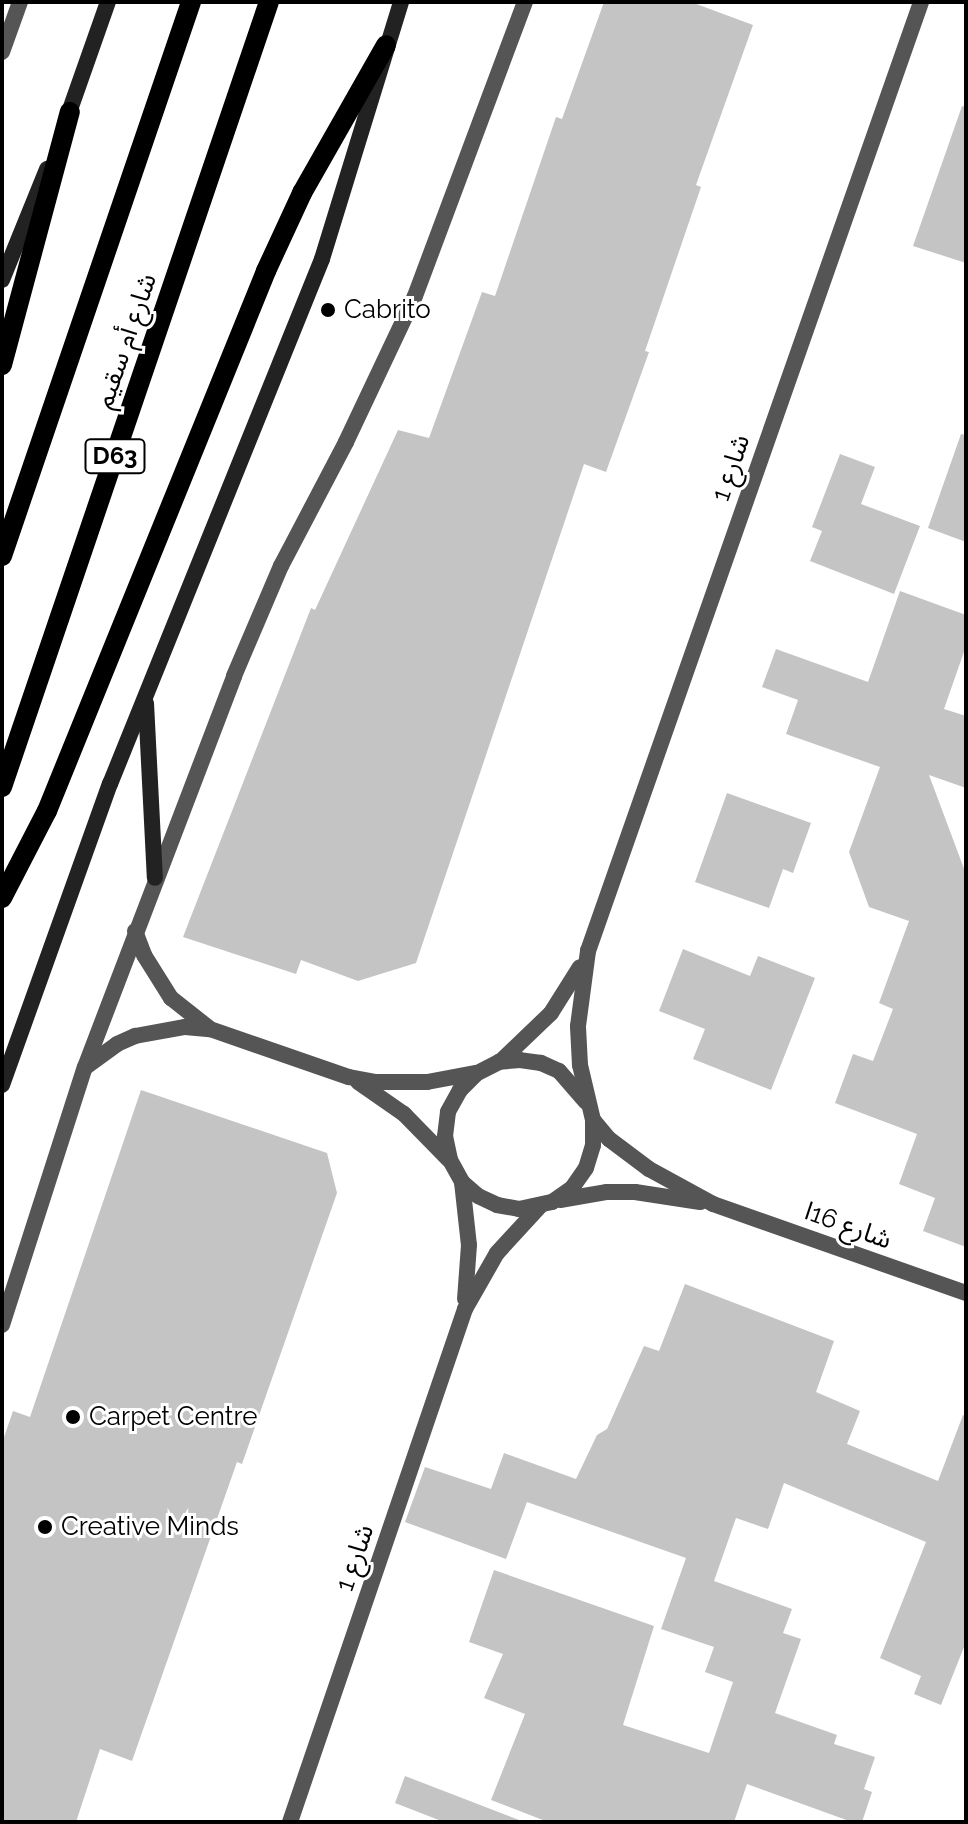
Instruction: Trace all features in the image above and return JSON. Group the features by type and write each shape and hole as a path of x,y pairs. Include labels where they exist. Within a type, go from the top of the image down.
{"main road":[{"path":"2,280 70,112 108,2"},
{"name":"شارع أم سقيم","path":"2,556 191,2"},
{"name":"شارع أم سقيم","path":"2,787 269,2"},
{"path":"2,1085 145,697 322,259 401,2"},
{"path":"2,898 47,811 266,271 302,193 386,45"},
{"path":"2,365 70,112"},
{"path":"145,697 155,878"}],"street":[{"path":"2,51 20,2"},
{"path":"2,1325 85,1067 155,878 257,621 415,296 525,2"},
{"name":"شارع 1","path":"499,1062 551,1013 588,951 921,2"},
{"path":"135,931 144,955 171,998 210,1029"},
{"name":"شارع 1","path":"586,1102 578,1026 588,951"},
{"path":"85,1067 108,1049 135,1036 185,1027 210,1029 349,1077 414,1083 477,1073 499,1062 520,1060 541,1063 567,1078 586,1102 593,1120 593,1145 586,1168 572,1188 546,1204 519,1209 497,1205 462,1182 450,1160 404,1114 349,1077"},
{"path":"450,1160 445,1136 448,1112 460,1090 477,1073"},
{"name":"شارع 16ا","path":"593,1120 609,1139 649,1169 713,1204 966,1293"},
{"name":"شارع 1","path":"462,1182 469,1245 465,1309"},
{"name":"شارع 16ا","path":"546,1204 607,1192 635,1192 713,1204"},
{"name":"شارع 1","path":"290,1822 465,1309 497,1253 546,1204"}],"building":[{"path":"604,2 691,2 753,25 696,185 701,187 645,351 649,352 606,472 584,464 416,963 358,981 301,960 296,974 183,937 311,608 315,610 398,430 429,438 482,292 495,296 556,117 562,119"},
{"path":"962,106 966,107 966,263 913,246"},
{"path":"961,434 966,435 966,542 928,528"},
{"path":"840,454 875,467 861,504 920,526 894,594 810,561 822,531 812,527"},
{"path":"900,591 966,615 966,646 944,709 966,716 966,788 929,775 966,874 966,1247 923,1231 935,1198 899,1184 917,1134 835,1103 853,1054 873,1061 893,1009 879,1003 909,921 869,907 849,852 880,767 786,734 798,700 762,687 776,649 868,682"},
{"path":"727,793 811,823 793,873 783,869 769,908 695,882"},
{"path":"683,949 750,976 758,956 815,978 771,1090 693,1059 705,1029 659,1011"},
{"path":"141,1090 327,1153 337,1193 242,1464 237,1462 132,1761 100,1749 76,1822 2,1822 2,1443 13,1411 30,1417"},
{"path":"685,1284 834,1341 816,1392 860,1411 847,1444 938,1481 963,1415 966,1416 966,1642 941,1705 914,1694 921,1676 880,1658 926,1542 784,1483 768,1529 736,1518 714,1581 792,1609 783,1633 801,1639 775,1713 837,1735 834,1744 875,1757 864,1789 872,1792 862,1822 852,1822 747,1784 734,1822 548,1822 491,1800 525,1714 484,1698 503,1654 469,1642 494,1570 654,1626 623,1725 709,1753 733,1682 705,1672 714,1647 661,1629 686,1558 527,1502 506,1559 405,1522 425,1467 491,1489 504,1453 576,1479 597,1435 607,1429 644,1346 659,1351"},
{"path":"405,1776 519,1820 444,1822 395,1803"}],"place":[{"name":"Cabrito","path":"328,310"},
{"name":"Carpet Centre","path":"73,1417"},
{"name":"Creative Minds","path":"45,1527"}]}
